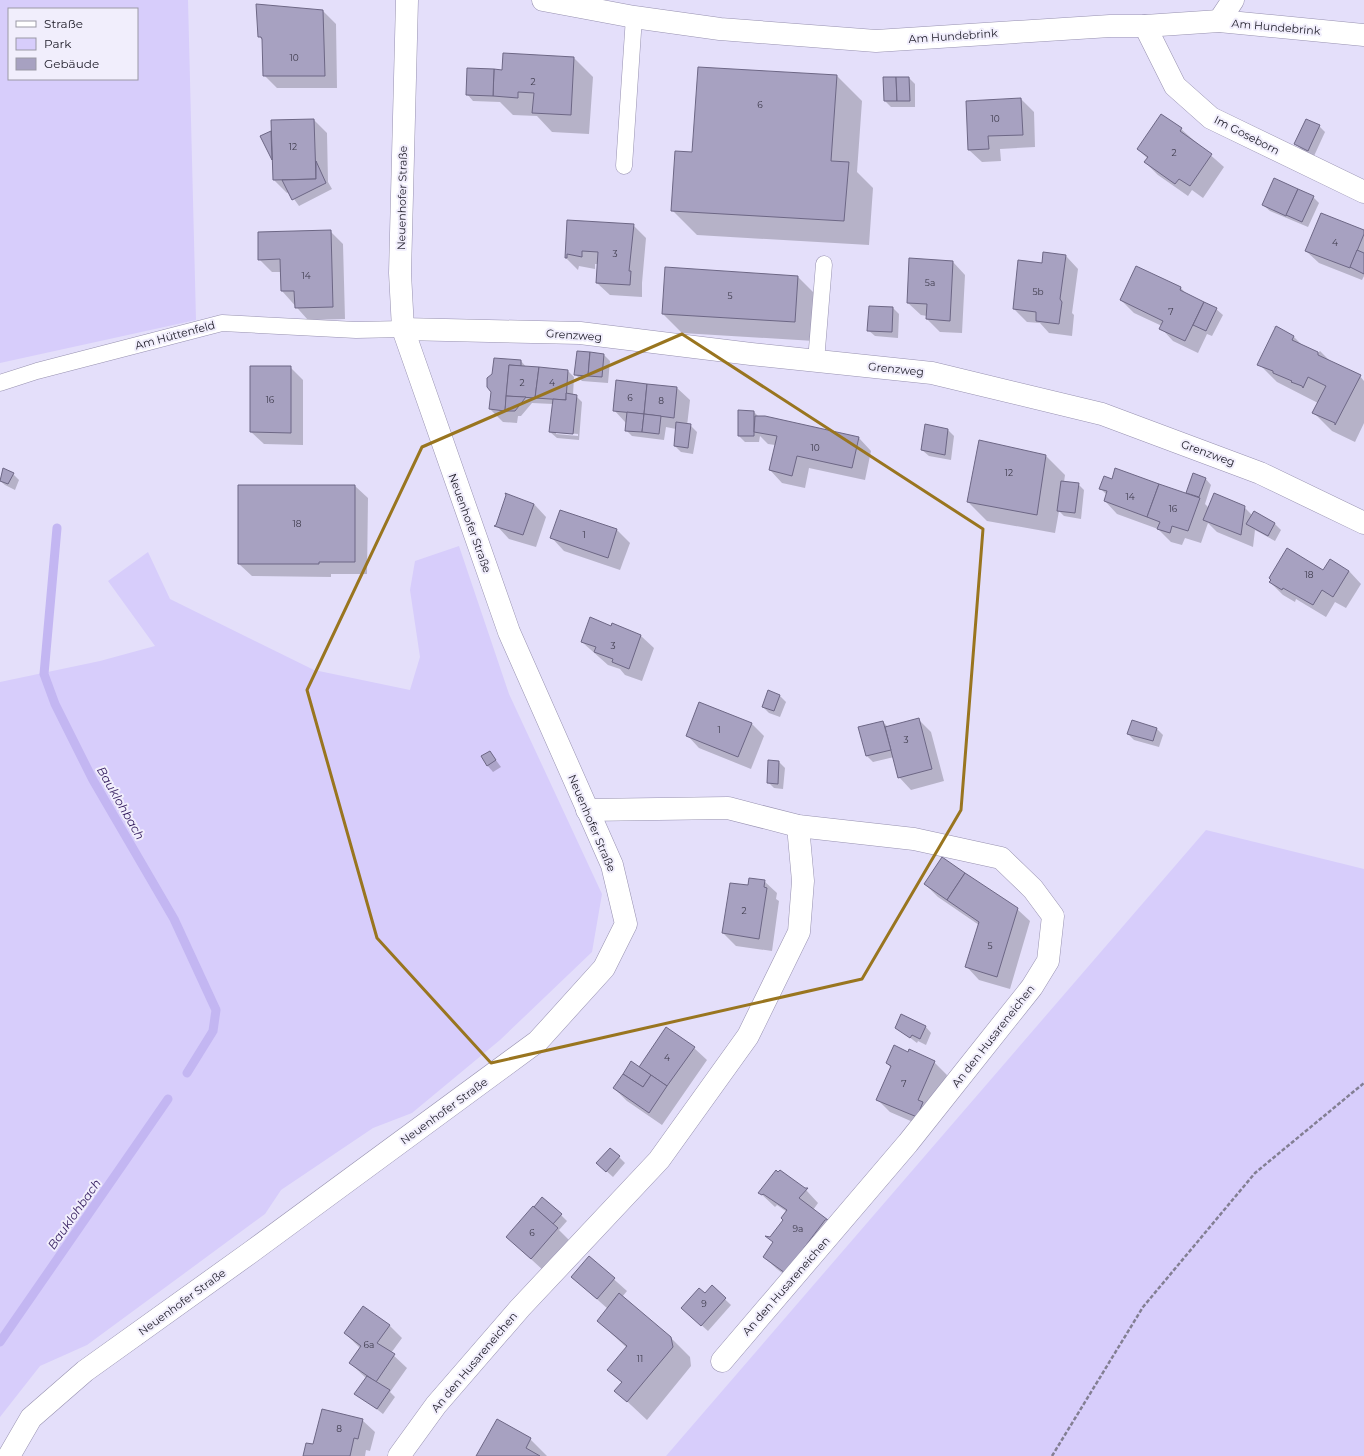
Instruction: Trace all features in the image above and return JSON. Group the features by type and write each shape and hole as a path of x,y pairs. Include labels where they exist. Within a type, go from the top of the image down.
{"street":[{"name":"Neuenhofer Straße","path":"9,1456 31,1418 85,1371 251,1252 538,1041 604,968 626,924 612,865 509,632 403,329 400,273 407,0"},
{"name":"Am Hundebrink","path":"543,0 634,17 720,29 876,41 1110,26 1145,26 1219,21 1364,35"},
{"path":"1219,21 1233,0"},
{"name":"Im Goseborn","path":"1145,26 1176,86 1211,118 1364,192"},
{"name":"Grenzweg","path":"403,329 580,333 932,373 1102,414 1260,473 1364,523"},
{"name":"An den Husareneichen","path":"587,810 728,808 798,826 914,839 1001,858 1033,890 1053,916 1048,961 1032,987 908,1143 722,1360"},
{"name":"An den Husareneichen","path":"399,1456 436,1405 520,1308 659,1160 748,1036 799,932 803,881 798,826"}],"lane":[{"path":"624,166 634,17"},
{"path":"816,361 824,264"},
{"name":"Am Hüttenfeld","path":"0,383 36,371 222,323 356,330 403,329"}],"path":[{"path":"1052,1456 1143,1306 1255,1173 1364,1083"}],"highlighted area":[{"path":"682,334 983,529 961,810 862,979 491,1063 377,938 307,690 422,447"}],"green space":[{"path":"0,0 188,0 196,320 0,363"},
{"path":"459,546 509,694 602,894 592,952 500,1040 412,1113 373,1128 281,1190 265,1214 87,1345 40,1366 0,1417 0,682 100,661 155,646 108,581 148,552 170,599 314,670 410,690 420,657 410,590 415,561"},
{"path":"1206,830 1364,869 1364,1456 666,1456"}],"building":[{"path":"256,4 323,10 325,76 263,76 262,39 261,37 258,37"},
{"path":"503,53 574,57 571,115 532,113 534,93 518,92 518,98 493,96 494,69 502,70"},
{"path":"698,67 837,75 831,161 849,162 844,221 671,211 675,151 692,152"},
{"path":"467,68 494,69 493,96 466,95"},
{"path":"883,77 896,77 897,101 884,101"},
{"path":"896,77 909,77 910,101 897,101"},
{"path":"1021,98 1023,135 988,136 989,149 968,150 966,101"},
{"path":"1161,114 1182,128 1180,131 1212,154 1190,186 1179,179 1175,184 1144,162 1148,157 1137,149"},
{"path":"314,119 316,179 273,180 271,120"},
{"path":"1306,119 1320,125 1308,151 1294,144"},
{"path":"271,131 272,160 260,136"},
{"path":"316,161 326,183 292,200 282,180 316,179"},
{"path":"1274,178 1298,189 1286,216 1262,205"},
{"path":"1298,189 1314,196 1302,222 1286,215"},
{"path":"1321,213 1364,230 1364,234 1350,268 1305,251"},
{"path":"567,220 634,224 629,271 631,271 630,285 596,283 598,252 582,251 582,257 567,254 567,258 565,258"},
{"path":"331,230 333,307 295,308 294,291 281,291 280,259 258,260 258,232"},
{"path":"1357,250 1364,253 1364,274 1350,267"},
{"path":"1043,252 1066,255 1060,299 1062,302 1059,324 1036,321 1036,312 1013,309 1018,260 1042,263"},
{"path":"909,258 953,261 950,321 926,319 927,304 907,303"},
{"path":"1136,266 1181,287 1180,290 1204,302 1185,341 1159,329 1163,321 1120,300"},
{"path":"665,267 798,276 795,322 662,314"},
{"path":"1204,302 1217,308 1206,331 1193,325"},
{"path":"869,306 893,307 892,332 867,331"},
{"path":"1276,326 1294,336 1292,340 1318,352 1318,355 1361,375 1335,425 1335,423 1312,413 1326,386 1308,377 1303,388 1302,386 1291,382 1292,381 1273,373 1273,371 1257,365"},
{"path":"577,351 590,352 588,376 574,375"},
{"path":"590,352 604,354 602,377 588,376"},
{"path":"494,358 521,360 521,366 509,365 505,411 489,409 491,392 487,387 487,378 492,374"},
{"path":"509,365 539,367 535,398 506,396"},
{"path":"250,366 291,366 291,433 250,432"},
{"path":"539,367 568,370 566,400 535,398"},
{"path":"616,380 647,384 644,414 613,411"},
{"path":"647,384 677,387 674,418 644,414"},
{"path":"566,393 577,395 573,434 549,432 553,399 566,400"},
{"path":"506,396 526,397 515,411 505,411"},
{"path":"738,410 754,411 754,436 738,436"},
{"path":"627,412 644,414 642,432 625,431"},
{"path":"644,414 661,416 659,434 642,432"},
{"path":"755,416 765,416 859,437 852,468 797,456 792,476 769,470 777,436 754,432"},
{"path":"676,422 691,424 688,448 674,446"},
{"path":"925,424 948,429 945,455 921,450"},
{"path":"979,440 1046,455 1037,515 967,502"},
{"path":"3,468 14,473 8,484 0,481"},
{"path":"1115,468 1159,484 1147,517 1104,501 1107,491 1099,489 1104,476 1112,479"},
{"path":"1193,473 1206,478 1199,497 1186,493"},
{"path":"1061,481 1079,483 1075,513 1057,511"},
{"path":"1159,484 1200,498 1188,531 1172,526 1170,533 1157,529 1160,522 1147,517"},
{"path":"238,485 355,485 355,562 319,562 319,564 238,564"},
{"path":"505,493 534,504 523,535 494,526 496,525 506,495"},
{"path":"1214,493 1245,506 1241,535 1203,520"},
{"path":"560,510 617,529 608,558 550,538"},
{"path":"1254,511 1275,523 1268,536 1246,524"},
{"path":"1287,548 1323,570 1330,559 1349,571 1333,597 1322,590 1313,605 1269,582 1271,580 1269,578"},
{"path":"590,617 611,626 612,623 641,635 629,669 612,662 613,659 594,652 596,647 581,642"},
{"path":"768,690 780,695 774,711 762,707"},
{"path":"699,702 752,723 738,757 686,736"},
{"path":"919,718 932,769 898,778 885,727"},
{"path":"1132,720 1157,728 1153,741 1127,734"},
{"path":"883,721 891,750 866,756 858,727"},
{"path":"490,751 496,760 487,766 481,756"},
{"path":"768,760 779,761 778,784 767,783"},
{"path":"942,857 965,873 947,900 924,884"},
{"path":"965,873 1018,908 997,977 965,967 979,922 947,900"},
{"path":"749,878 765,880 764,887 767,888 759,939 722,933 730,883 748,885"},
{"path":"901,1014 926,1026 920,1039 912,1035 910,1038 895,1028"},
{"path":"666,1027 695,1047 667,1086 639,1067"},
{"path":"894,1045 908,1052 909,1049 935,1061 918,1100 923,1102 917,1117 876,1100 891,1066 886,1063"},
{"path":"631,1061 651,1075 643,1087 623,1074"},
{"path":"623,1074 643,1087 651,1075 667,1086 649,1113 613,1088"},
{"path":"610,1148 620,1156 606,1172 596,1163"},
{"path":"776,1170 778,1172 780,1170 805,1188 808,1188 799,1198 828,1220 825,1220 785,1273 763,1257 773,1242 765,1236 770,1237 783,1220 781,1218 787,1210 763,1194 758,1193"},
{"path":"542,1197 562,1214 553,1224 534,1207"},
{"path":"533,1206 558,1228 531,1259 506,1237"},
{"path":"589,1256 615,1278 597,1299 571,1277"},
{"path":"712,1285 726,1298 701,1326 681,1308 699,1288 705,1293"},
{"path":"619,1293 671,1337 673,1347 627,1402 614,1391 622,1382 607,1370 627,1346 597,1321"},
{"path":"363,1306 390,1325 377,1343 395,1354 376,1382 349,1363 361,1346 344,1333"},
{"path":"367,1376 390,1390 377,1409 354,1394"},
{"path":"322,1409 363,1419 358,1439 354,1438 350,1456 303,1456 306,1443 313,1444"},
{"path":"497,1419 531,1438 526,1448 540,1456 476,1456"}],"waterway":[{"name":"Bauklohbach","path":"57,528 44,674 55,704 93,780 174,919 216,1010 213,1031 187,1073"},
{"name":"Bauklohbach","path":"0,1342 168,1099"}]}
